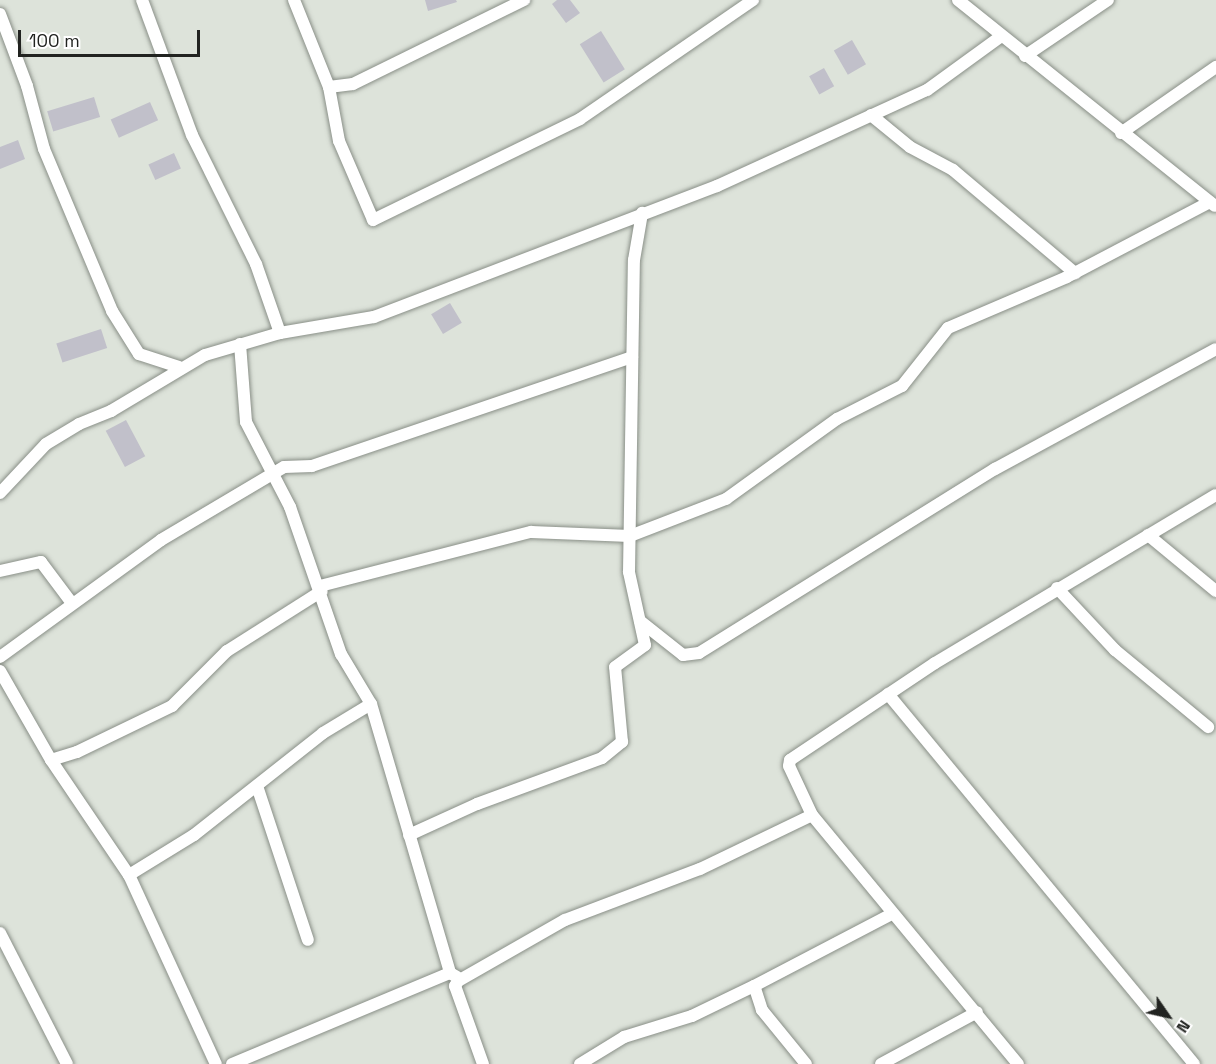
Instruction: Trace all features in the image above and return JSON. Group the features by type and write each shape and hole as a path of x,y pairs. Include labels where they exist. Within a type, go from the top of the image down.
{"street":[{"path":"142,0 192,135 256,264 280,333"},
{"path":"294,0 329,87 339,141 374,220 580,119 753,0"},
{"path":"329,87 353,84 524,0"},
{"path":"51,760 172,706 227,651 321,588 531,532 630,536 726,500 837,419 902,386 948,328 1075,273 1213,205 1000,37 958,0"},
{"path":"1025,56 1108,0"},
{"path":"0,14 27,86 44,149 112,311 139,354 179,367"},
{"path":"0,493 46,444 111,411 179,367 240,344 280,333 374,316 717,186 927,90 1000,37"},
{"path":"1121,133 1216,67"},
{"path":"871,115 910,147 953,170 1075,273"},
{"path":"409,835 477,804 602,758 619,746 623,737 614,676 619,662 645,645 629,572 634,260 642,213"},
{"path":"240,344 246,422 272,473 321,588 341,654 371,704 409,835 455,976 455,986 483,1064"},
{"path":"640,621 683,655 699,653 994,469 1176,375 1216,349"},
{"path":"0,657 71,602 161,540 272,473 312,466 632,357"},
{"path":"1018,1064 812,815 789,766 790,760 888,694 1058,588 1216,495"},
{"path":"1148,536 1216,591"},
{"path":"0,570 41,562 71,602"},
{"path":"1058,588 1115,650 1208,727"},
{"path":"0,671 51,760 129,875 216,1064"},
{"path":"888,694 1194,1064"},
{"path":"129,875 194,835 322,733 371,704"},
{"path":"257,786 308,940"},
{"path":"241,1063 455,976 565,920 680,877 812,815"},
{"path":"580,1064 624,1037 692,1016 892,914"},
{"path":"0,933 67,1064"},
{"path":"754,986 762,1010 806,1064"},
{"path":"881,1064 977,1012"}],"building":[{"path":"425,0 456,0 457,2 428,11"},
{"path":"557,0 570,0 580,13 566,23 552,4"},
{"path":"601,31 625,69 604,82 580,44"},
{"path":"852,40 866,64 848,75 834,50"},
{"path":"824,68 834,86 819,95 809,76"},
{"path":"94,97 100,117 53,131 47,111"},
{"path":"150,102 158,120 119,138 111,119"},
{"path":"18,140 25,159 0,169 0,147"},
{"path":"174,153 181,169 155,180 148,164"},
{"path":"450,303 462,323 443,334 431,314"},
{"path":"101,329 107,348 62,363 56,344"},
{"path":"126,420 145,456 125,467 106,431"}]}
